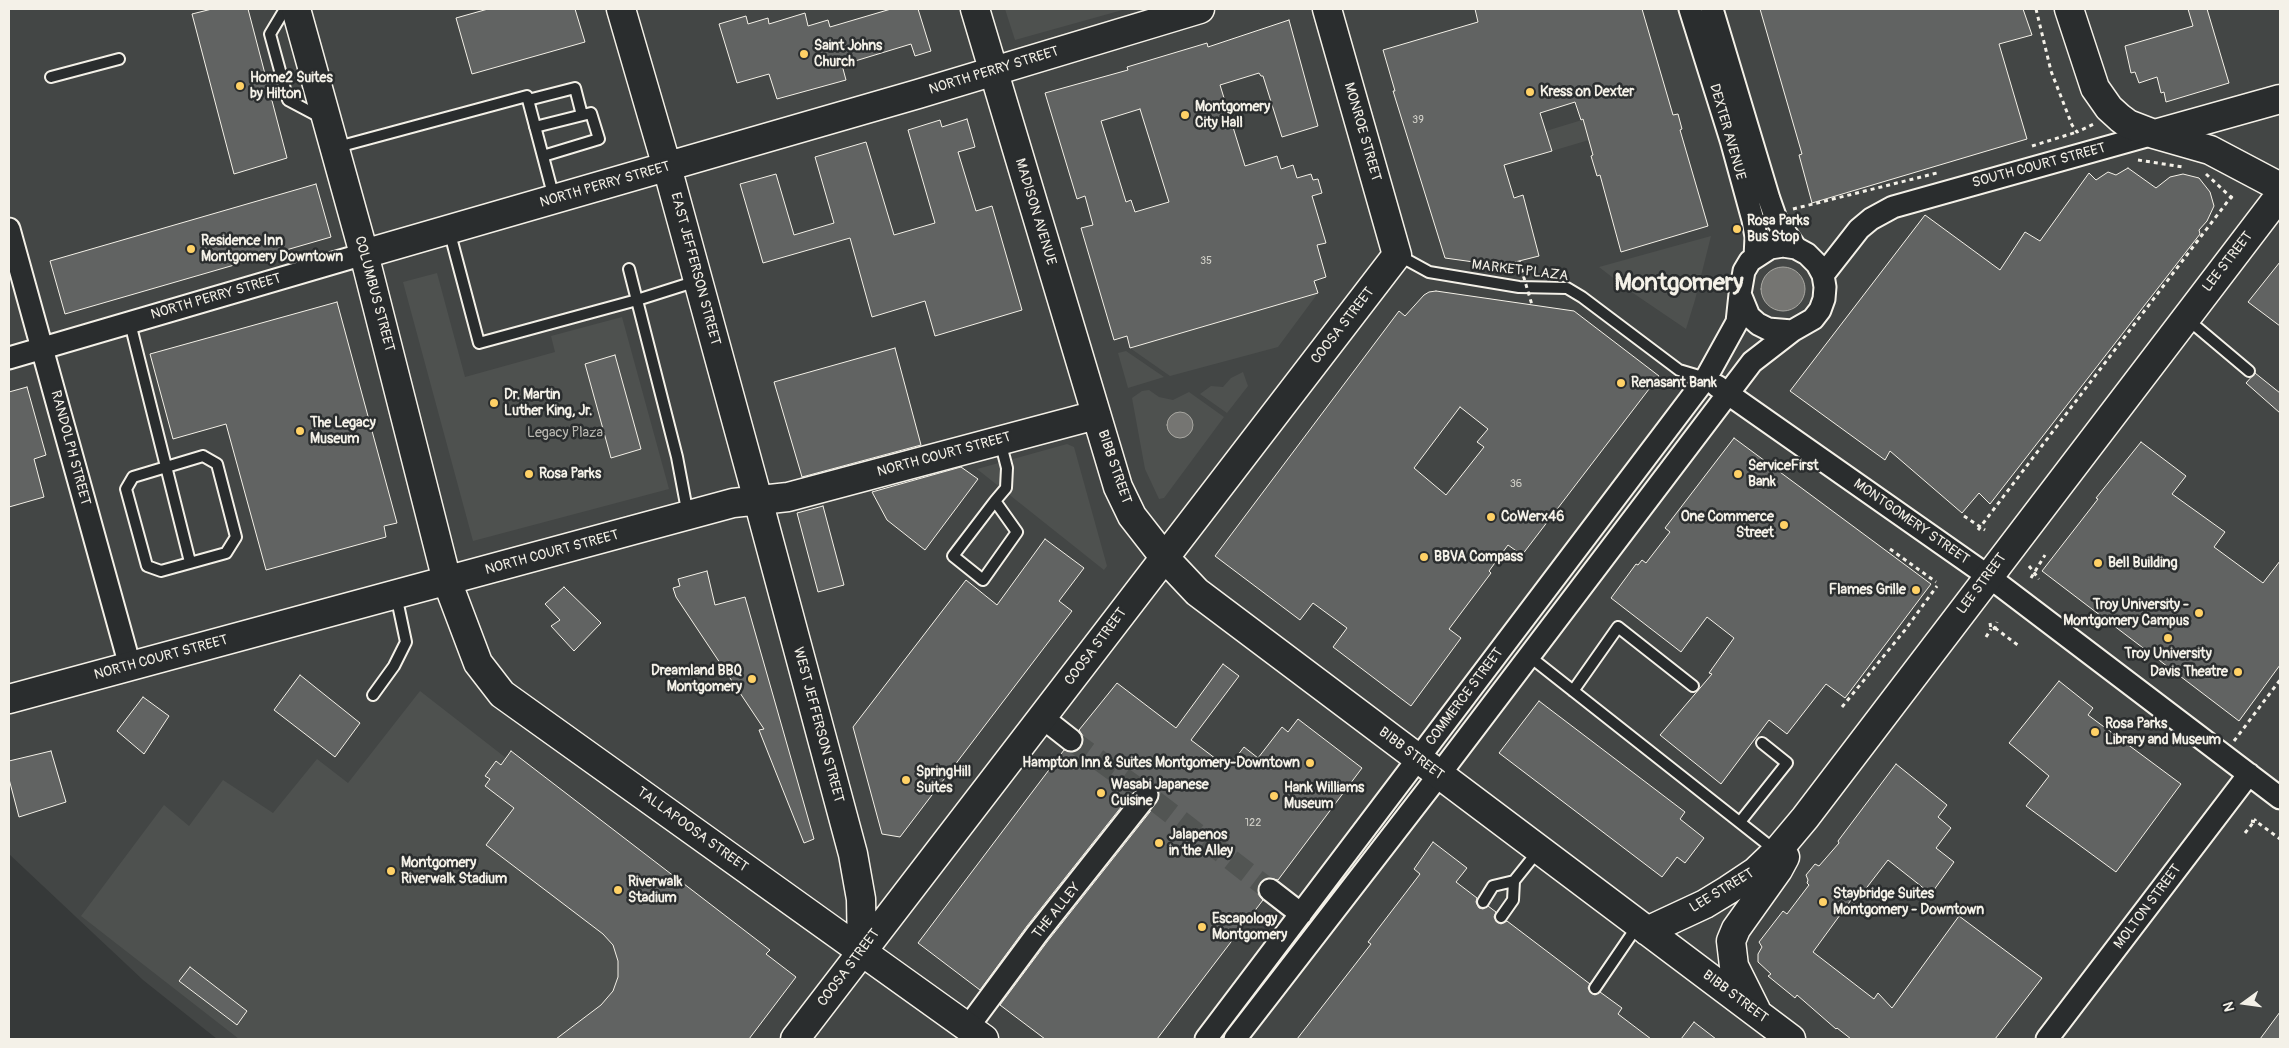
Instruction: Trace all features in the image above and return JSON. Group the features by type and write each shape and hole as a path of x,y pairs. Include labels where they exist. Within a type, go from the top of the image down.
{"main road":[{"name":"COLUMBUS STREET","path":"296,9 364,254 447,581"},
{"name":"EAST JEFFERSON STREET","path":"621,9 667,167 758,500"},
{"name":"MADISON AVENUE","path":"975,9 1096,415"},
{"name":"NORTH PERRY STREET","path":"364,254 993,72 1200,9"},
{"name":"MONROE STREET","path":"1326,9 1397,255"},
{"path":"2069,9 2095,88 2109,108 2120,118 2128,124 2154,134 2210,150 2280,187"},
{"name":"SOUTH COURT STREET","path":"2154,134 2280,99"},
{"name":"LEE STREET","path":"1643,928 1705,904 1780,855 1805,818 1988,576 2280,195"},
{"name":"COOSA STREET","path":"795,1039 1397,255"},
{"name":"NORTH COURT STREET","path":"9,699 733,503 788,497 1096,415"},
{"name":"BIBB STREET","path":"1096,415 1118,487 1132,516 1164,557 1197,592 1791,1039"},
{"name":"WEST JEFFERSON STREET","path":"758,500 853,854 861,899 862,951"},
{"name":"TALLAPOOSA STREET","path":"447,581 478,663 502,694 976,1033"},
{"path":"1758,1014 1734,966 1731,941 1736,929 1778,870 1780,855"}],"street":[{"name":"DEXTER AVENUE","path":"1690,9 1731,140 1753,220 1756,237 1755,257"},
{"name":"DEXTER AVENUE","path":"1712,9 1776,219 1796,248"},
{"name":"SOUTH COURT STREET","path":"1823,275 1859,229 1871,219 1893,207 2154,134"},
{"name":"RANDOLPH STREET","path":"9,230 130,666"},
{"path":"1783,246 1796,248 1807,254 1823,275 1824,299 1820,310 1813,319 1792,330 1768,329 1758,324 1749,316 1740,294 1744,271 1755,257 1770,248 1783,246"},
{"name":"NORTH PERRY STREET","path":"9,358 364,254"},
{"name":"COMMERCE STREET","path":"1206,1039 1706,378 1737,322 1740,294"},
{"name":"COMMERCE STREET","path":"1235,1039 1439,775 1752,362 1792,330"},
{"name":"MONTGOMERY STREET","path":"1706,378 1988,576 2280,798"},
{"path":"1043,718 1071,740"},
{"name":"MOLTON STREET","path":"2047,1039 2249,774"},
{"name":"THE ALLEY","path":"976,1033 1037,934 1147,795"},
{"path":"1270,890 1301,914"}],"lane":[{"path":"285,9 270,34 288,100 327,121"},
{"path":"51,77 119,59"},
{"path":"334,148 528,98 575,88 582,115"},
{"path":"528,98 555,199"},
{"path":"536,127 591,113 599,139 543,156"},
{"path":"448,230 479,343 637,300 698,281"},
{"name":"MARKET PLAZA","path":"1397,255 1429,272 1518,287 1567,288 1582,297 1678,370 1706,378"},
{"path":"629,269 677,457 688,516"},
{"path":"2185,318 2249,371"},
{"path":"130,322 190,562"},
{"path":"995,501 1017,532 983,580 953,556 995,501 1006,488 1007,468 999,441"},
{"path":"203,456 217,464 236,536 226,553 161,571 147,566 126,489 133,477 166,467 203,456"},
{"path":"373,695 394,666 406,642 396,595"},
{"path":"1573,691 1618,627 1693,686"},
{"path":"1529,656 1780,855"},
{"path":"1740,822 1788,763 1762,743"},
{"path":"1501,917 1513,900 1514,882 1539,850"},
{"path":"1482,902 1493,886 1514,882"},
{"path":"1595,988 1643,928"}],"path":[{"path":"2036,9 2050,71 2077,132"},
{"path":"2024,149 2077,132 2100,122"},
{"path":"2132,159 2185,168"},
{"path":"1784,211 1941,172"},
{"path":"2199,172 2206,174 2235,200"},
{"path":"1978,530 2234,192"},
{"path":"1519,261 1532,305"},
{"path":"1964,516 1985,530"},
{"path":"1842,707 1905,630 1938,584 1890,549"},
{"path":"2031,578 2045,555"},
{"path":"2029,566 2039,579"},
{"path":"1986,637 1997,622"},
{"path":"1990,623 1993,628 2019,646"},
{"path":"2223,755 2280,680"},
{"path":"2245,833 2254,820 2280,839"}],"shaded area":[{"path":"9,9 2280,9 2280,1039 217,1039 143,980 9,854"},
{"path":"1787,267 1799,273 1804,280 1804,298 1799,305 1792,310 1779,311 1767,305 1762,298 1761,285 1767,273 1774,268"},
{"path":"1180,412 1189,416 1193,425 1189,434 1180,438 1171,434 1167,425 1171,416"}],"green space":[{"path":"1005,9 1126,9 1015,40"},
{"path":"1667,94 1673,115 1552,151 1546,131"},
{"path":"1711,236 1686,329 1630,291 1599,267"},
{"name":"Legacy Plaza","path":"437,273 465,377 555,352 551,336 622,317 669,489 473,541 403,282"},
{"path":"1318,293 1278,347 1170,376 1130,348"},
{"path":"1126,351 1164,377 1128,388 1118,353"},
{"path":"1243,372 1248,386 1227,413 1200,394 1211,386 1223,387 1231,378"},
{"path":"1149,390 1159,397 1173,400 1189,392 1224,417 1164,498 1159,499 1145,469 1132,398 1142,391"},
{"path":"1067,444 1074,447 1107,566 1104,570 977,469"},
{"name":"Montgomery Riverwalk Stadium","path":"420,691 506,758 511,751 770,950 766,954 796,977 749,1039 239,1039 81,916 164,805 189,826 223,780 273,813 317,759 348,783"}],"building":[{"name":"Home2 Suites by Hilton","path":"212,9 248,9 287,158 234,174 192,14"},
{"path":"488,9 575,9 585,42 472,74 456,18"},
{"name":"Saint Johns Church","path":"891,9 918,9 931,51 915,56 911,44 842,65 846,80 777,99 769,74 737,83 719,24 746,16 748,24 768,18 769,24 805,13 808,26 828,20 830,27"},
{"path":"1475,9 1642,9 1673,115 1678,114 1682,129 1680,130 1708,226 1621,252 1600,175 1597,176 1591,156 1593,155 1583,119 1581,120 1575,102 1540,113 1552,151 1504,165 1514,198 1523,195 1539,256 1515,262 1517,268 1445,258 1393,91 1395,91 1383,50 1478,22"},
{"path":"1760,9 2023,9 2032,35 1999,44 2027,139 1812,203 1799,155 1802,154"},
{"path":"2188,9 2207,9 2229,83 2166,102 2164,92 2161,93 2157,77 2139,83 2135,72 2131,73 2125,46 2193,26"},
{"path":"1289,20 1318,126 1282,137 1263,76 1259,73 1220,85 1245,166 1277,156 1281,169 1293,165 1297,178 1311,174 1313,180 1318,179 1322,193 1312,196 1326,243 1317,245 1326,277 1314,281 1318,293 1130,348 1127,336 1114,340 1081,228 1093,225 1085,196 1077,199 1045,93 1128,70 1127,67 1207,43 1208,47","holes":["1140,109 1169,202 1135,212 1131,200 1126,202 1101,121"]},
{"path":"967,119 975,147 958,152 976,211 992,206 1022,310 935,336 925,301 872,317 850,238 763,263 740,184 776,174 794,235 834,223 815,157 866,142 894,235 935,223 908,130 940,120 942,127"},
{"path":"2128,168 2156,188 2170,177 2183,174 2199,178 2210,192 2214,206 2207,221 2199,230 2200,234 1990,504 1979,493 1962,513 1890,451 1885,460 1790,391 1925,215 2000,270 2025,232 2040,241 2089,173 2096,180 2108,172 2116,175"},
{"name":"Residence Inn Montgomery Downtown","path":"316,184 331,237 65,314 50,261"},
{"path":"2280,262 2280,326 2248,302"},
{"path":"1436,291 1574,311 1659,376 1522,555 1508,545 1489,571 1491,573 1449,629 1461,638 1411,706 1333,647 1347,628 1313,603 1300,620 1215,556 1399,311 1405,316 1429,292","holes":["1460,407 1488,429 1477,442 1484,447 1446,495 1414,468"]},
{"name":"The Legacy Museum","path":"337,302 397,523 384,526 386,537 266,570 226,424 173,439 150,354"},
{"path":"895,348 921,445 802,477 774,382"},
{"path":"615,355 641,449 611,458 585,364"},
{"path":"2255,373 2280,393 2280,413 2246,383"},
{"path":"27,387 46,455 34,459 44,497 9,507 9,392"},
{"path":"1734,438 1931,584 1845,698 1826,684 1787,734 1769,720 1721,784 1660,735 1712,674 1709,673 1734,638 1707,617 1681,652 1611,598 1636,564 1638,565 1642,560 1646,563 1670,532 1665,528"},
{"path":"2141,442 2186,476 2172,494 2225,532 2214,547 2263,583 2280,561 2280,665 2239,721 2042,571 2098,499 2096,498"},
{"path":"961,467 978,479 925,550 887,520 872,492"},
{"path":"823,506 844,585 818,592 797,513"},
{"path":"1045,539 1084,568 1059,601 1072,611 900,837 882,834 853,727 966,580 997,605"},
{"path":"707,571 715,605 745,597 814,839 804,843 759,730 764,729 676,597 673,588 680,586 678,579"},
{"path":"564,587 601,623 574,651 551,626 560,620 545,604"},
{"path":"1223,664 1239,676 1191,740 1228,768 1244,747 1258,758 1282,727 1288,732 1298,719 1362,768 1278,880 1266,878 1260,883 1258,894 1263,900 1157,1039 1045,1039 1000,1005 1047,942 1157,803 1159,791 1154,785 1143,783 1137,787 1027,926 980,990 918,943 1064,750 1075,752 1081,747 1083,736 1079,730 1117,683 1176,728"},
{"path":"300,675 360,723 335,757 274,710"},
{"path":"2059,681 2093,708 2088,715 2181,784 2116,872 2026,806 2049,776 2009,743"},
{"path":"143,697 169,716 144,754 117,731"},
{"path":"1539,701 1685,812 1680,819 1704,838 1685,863 1677,857 1662,877 1499,753"},
{"path":"51,751 66,802 19,817 9,779 9,761"},
{"name":"Riverwalk Stadium","path":"511,751 770,950 766,954 796,977 749,1039 556,1039 601,1005 613,991 618,977 618,961 613,945 603,934 486,845 514,808 485,786 490,779 485,776 496,761 501,765"},
{"name":"Staybridge Suites Montgomery - Downtown","path":"1896,764 1947,805 1938,817 1951,828 1936,848 1954,862 1931,894 1888,860 1854,904 1851,900 1813,952 1874,999 1878,993 1892,1008 1959,916 2042,978 1995,1039 1851,1039 1836,1029 1797,995 1795,998 1768,976 1771,974 1758,962 1758,954 1762,947 1759,942 1783,911 1787,914 1809,885 1806,875 1815,864 1819,866 1839,843 1838,841"},
{"path":"1433,842 1467,868 1456,882 1477,898 1476,902 1479,908 1483,909 1488,906 1496,912 1494,917 1497,922 1501,924 1507,921 1590,984 1588,988 1591,993 1595,995 1600,992 1622,1008 1618,1014 1651,1039 1297,1039 1371,944 1368,942 1420,874 1414,869"},
{"path":"190,967 247,1011 237,1025 179,981"},
{"path":"2280,1012 2280,1039 2260,1039"},
{"path":"1694,1022 1716,1039 1681,1039"}],"tunnel":[{"path":"1071,740 1139,789"},
{"path":"1155,801 1270,890"}],"place":[{"name":"Saint Johns Church","path":"804,54"},
{"name":"Home2 Suites by Hilton","path":"240,86"},
{"name":"Kress on Dexter","path":"1530,92"},
{"name":"Montgomery City Hall","path":"1185,115"},
{"name":"Rosa Parks Bus Stop","path":"1737,229"},
{"name":"Residence Inn Montgomery Downtown","path":"191,249"},
{"name":"Renasant Bank","path":"1621,383"},
{"name":"Dr. Martin Luther King, Jr.","path":"494,403"},
{"name":"The Legacy Museum","path":"300,431"},
{"name":"Rosa Parks","path":"529,474"},
{"name":"ServiceFirst Bank","path":"1738,474"},
{"name":"CoWerx46","path":"1491,517"},
{"name":"One Commerce Street","path":"1784,525"},
{"name":"BBVA Compass","path":"1424,557"},
{"name":"Bell Building","path":"2098,563"},
{"name":"Flames Grille","path":"1916,590"},
{"name":"Troy University - Montgomery Campus","path":"2199,613"},
{"name":"Troy University","path":"2168,638"},
{"name":"Davis Theatre","path":"2238,672"},
{"name":"Dreamland BBQ Montgomery","path":"752,679"},
{"name":"Rosa Parks Library and Museum","path":"2095,732"},
{"name":"Hampton Inn & Suites Montgomery-Downtown","path":"1310,763"},
{"name":"SpringHill Suites","path":"906,780"},
{"name":"Wasabi Japanese Cuisine","path":"1101,793"},
{"name":"Hank Williams Museum","path":"1274,796"},
{"name":"Jalapenos in the Alley","path":"1159,843"},
{"name":"Montgomery Riverwalk Stadium","path":"391,871"},
{"name":"Riverwalk Stadium","path":"618,890"},
{"name":"Staybridge Suites Montgomery - Downtown","path":"1823,902"},
{"name":"Escapology Montgomery","path":"1202,927"}],"district":[{"name":"Montgomery","path":"1679,284"}]}
